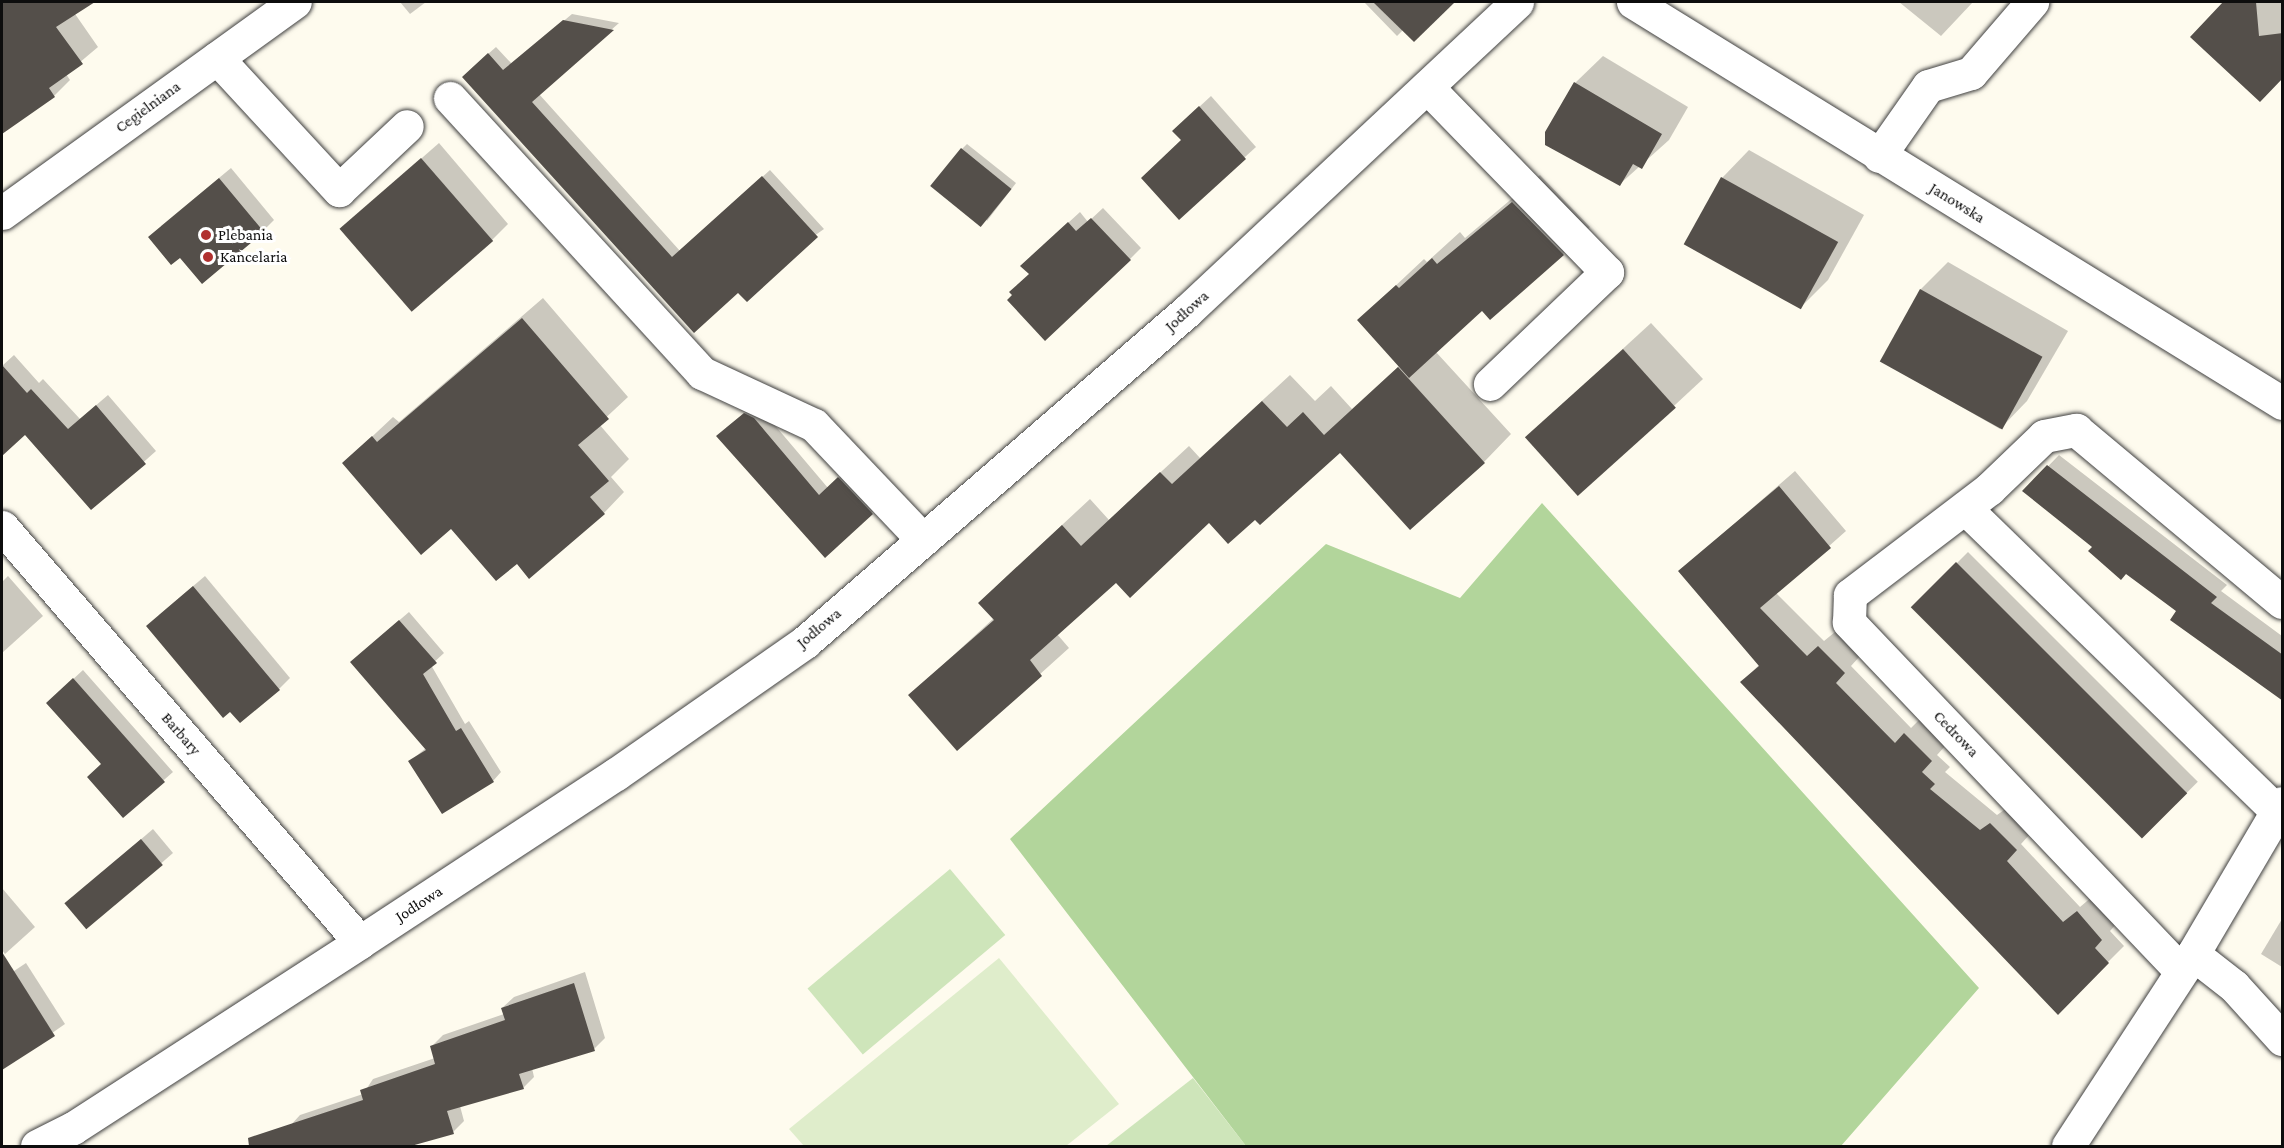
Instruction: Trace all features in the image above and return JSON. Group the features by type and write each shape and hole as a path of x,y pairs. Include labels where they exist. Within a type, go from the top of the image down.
{"street":[{"name":"Cegielniana","path":"2,213 295,2"},
{"name":"Jodłowa","path":"37,1146 73,1128 616,774 805,642 1187,311 1517,2"},
{"name":"Janowska","path":"1633,2 1879,156 2283,403"},
{"path":"1879,156 1928,86 1971,73 2032,2"},
{"path":"217,58 339,190 406,126"},
{"path":"1428,87 1608,272 1490,384"},
{"path":"450,98 702,373 814,425 923,540"},
{"name":"Cedrowa","path":"2187,963 1849,622 1850,595 1965,508 2044,436 2076,430 2283,602"},
{"path":"1965,508 2280,807 2187,963 2068,1146"},
{"name":"Barbary","path":"2,527 360,942"},
{"path":"2187,963 2234,986 2283,1039"}],"green space":[{"path":"1542,503 1979,988 1841,1146 1246,1146 1010,839 1326,544 1460,598"},
{"path":"950,869 1005,935 863,1054 808,989"},
{"path":"999,958 1119,1104 1066,1146 804,1146 789,1129"},
{"path":"1193,1078 1246,1146 1106,1146"}],"building":[{"path":"2,2 95,2 56,27 83,64 49,88 55,97 2,134"},
{"path":"1373,2 1455,2 1414,42"},
{"path":"2223,2 2256,2 2259,36 2283,33 2283,78 2260,102 2190,37"},
{"path":"563,20 614,30 532,102 672,257 762,176 818,237 747,302 738,293 694,333 462,77 488,53 503,70"},
{"path":"1574,82 1662,134 1642,169 1633,164 1620,186 1545,145 1545,132"},
{"path":"1199,106 1246,159 1179,220 1141,178 1181,140 1172,131"},
{"path":"961,148 1012,189 981,227 930,186"},
{"path":"421,158 493,241 412,312 339,229"},
{"path":"1721,177 1838,242 1801,309 1684,244"},
{"name":"Plebania","path":"219,178 264,232 202,284 180,258 171,265 148,237"},
{"path":"1512,202 1564,255 1490,320 1482,311 1409,378 1357,320 1396,285 1399,288 1432,258 1437,264"},
{"path":"1091,218 1131,260 1045,341 1007,300 1012,295 1009,292 1029,274 1020,266 1068,222 1076,231"},
{"path":"1920,289 2042,357 2002,429 1880,362"},
{"path":"522,318 609,419 578,445 609,481 590,497 605,514 529,579 517,564 496,581 451,529 421,555 342,463 372,436 377,442"},
{"path":"1623,349 1676,408 1578,496 1525,437"},
{"path":"2,365 27,393 31,389 68,429 96,405 146,464 91,510 25,435 2,456"},
{"path":"1398,367 1485,463 1410,530 1340,453 1260,525 1255,520 1228,544 1209,523 1130,598 1116,583 1030,660 1042,676 957,751 908,695 994,620 978,603 1062,525 1081,546 1160,472 1172,484 1262,401 1287,427 1303,412 1324,435"},
{"path":"744,413 754,418 819,495 838,477 873,514 825,558 716,436"},
{"path":"2047,465 2217,597 2211,603 2283,655 2283,701 2170,620 2176,611 2126,574 2121,580 2088,551 2092,547 2022,491"},
{"path":"1779,486 1831,548 1760,608 1807,656 1818,646 1845,673 1836,683 1895,743 1904,733 1932,761 1922,772 1935,784 1930,789 1980,830 1990,823 2017,850 2007,861 2063,922 2077,911 2102,940 2095,948 2109,963 2058,1015 1740,682 1759,666 1678,571"},
{"path":"1956,562 2187,793 2142,838 1911,607"},
{"path":"193,586 280,690 240,723 230,712 223,718 146,626"},
{"path":"399,620 437,663 423,674 456,731 461,728 494,782 442,814 408,761 426,750 350,662"},
{"path":"73,678 165,782 123,818 87,777 101,764 46,703"},
{"path":"141,839 163,865 86,929 64,903"},
{"path":"2,952 55,1036 2,1070"},
{"path":"574,983 595,1051 519,1074 524,1089 447,1111 454,1134 411,1146 249,1146 248,1138 363,1100 360,1090 435,1064 430,1046 505,1020 501,1008"}],"place":[{"name":"Plebania","path":"206,235"},
{"name":"Kancelaria","path":"208,257"}]}
